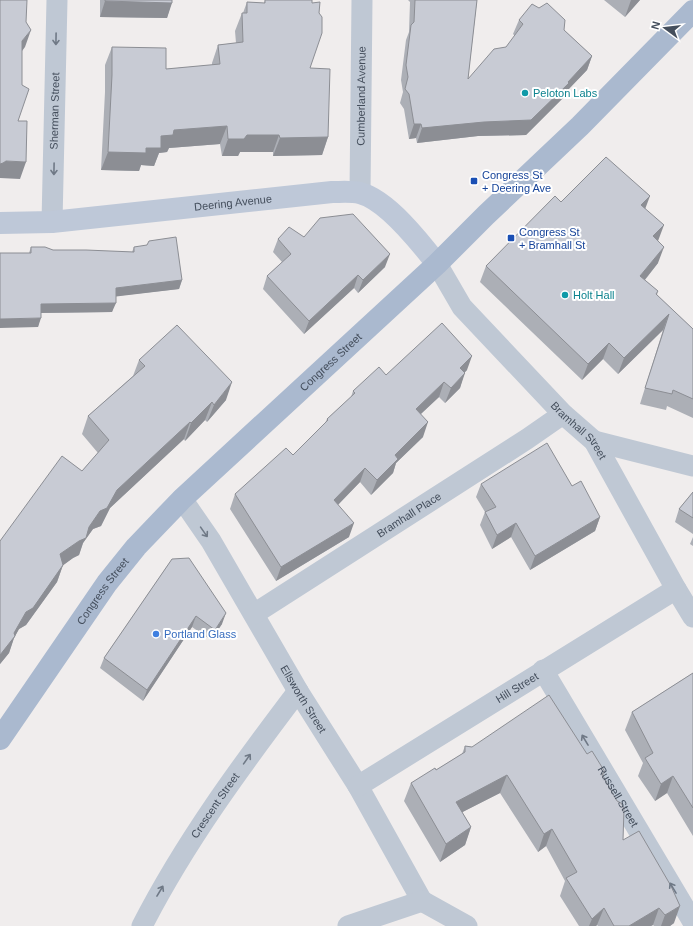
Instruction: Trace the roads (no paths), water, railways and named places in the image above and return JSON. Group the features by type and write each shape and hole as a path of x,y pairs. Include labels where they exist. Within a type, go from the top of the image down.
{"main road":[{"name":"Congress Street","path":"0,739 107,582 136,547 182,499 437,264 486,215 580,126 693,11"},
{"name":"Deering Avenue","path":"0,223 52,222 332,192 360,193 379,201 415,236 437,264"}],"street":[{"name":"Sherman Street","path":"52,222 57,0"},
{"name":"Cumberland Avenue","path":"360,193 362,0"},
{"name":"Bramhall Street","path":"437,264 462,307 563,414 594,441 693,617"},
{"name":"Bramhall Place","path":"254,614 563,414"},
{"path":"594,441 693,466"},
{"name":"Ellsworth Street","path":"182,499 211,541 298,691 358,786 422,901"},
{"name":"Hill Street","path":"358,786 676,589"},
{"name":"Russell Street","path":"544,670 693,922"},
{"name":"Crescent Street","path":"142,926 158,896 205,818 298,691"},
{"path":"348,926 422,901 467,926"}],"place":[{"name":"Peloton Labs","path":"525,93"},
{"name":"Congress St + Deering Ave","path":"474,181"},
{"name":"Congress St + Bramhall St","path":"511,238"},
{"name":"Holt Hall","path":"565,295"},
{"name":"Portland Glass","path":"156,634"}]}
